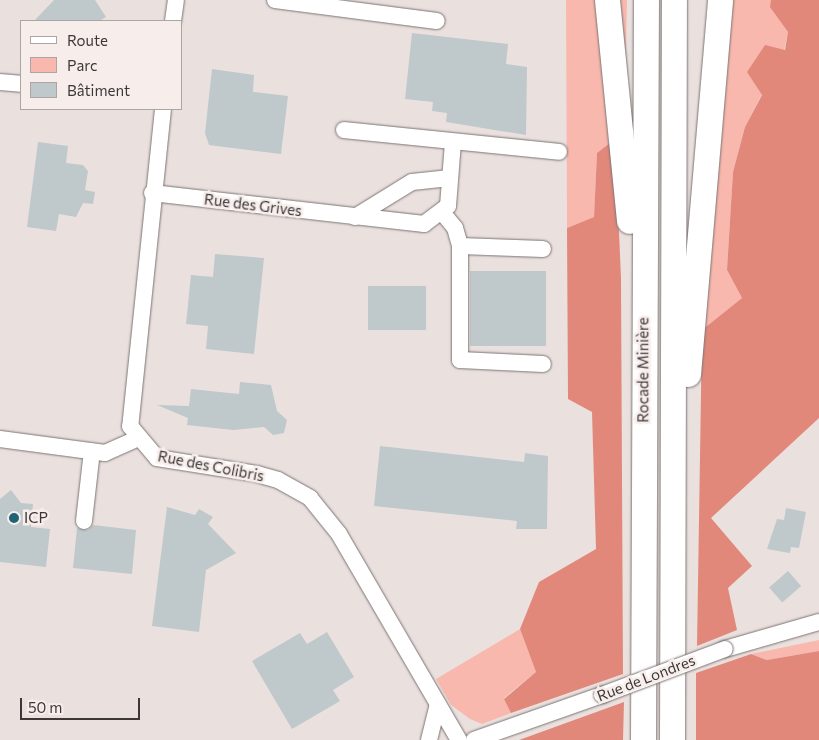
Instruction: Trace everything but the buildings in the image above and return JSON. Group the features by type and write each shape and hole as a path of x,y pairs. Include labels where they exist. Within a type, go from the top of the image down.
{"highway":[{"path":"607,0 632,263 644,296"},
{"name":"Rocade Minière","path":"643,740 646,0"},
{"name":"Rocade Minière","path":"672,740 674,0"},
{"path":"673,420 686,395 720,0"}],"street":[{"path":"173,20 176,0"},
{"path":"276,0 437,21"},
{"path":"0,82 20,84"},
{"name":"Rue des Colibris","path":"163,110 128,412 137,439 157,458 237,469 278,480 310,498 340,534 459,740"},
{"path":"344,130 559,152"},
{"path":"453,142 450,200 442,212 455,228 460,246 460,360 543,364"},
{"path":"355,217 412,182 450,178"},
{"name":"Rue des Grives","path":"152,193 413,225 442,212"},
{"path":"460,246 543,248"},
{"path":"0,439 114,452 137,439"},
{"path":"84,521 92,451"},
{"name":"Rue de Londres","path":"474,740 725,649 819,622"},
{"path":"428,740 438,704"}],"green space":[{"path":"566,0 598,0 615,139 597,153 594,217 567,228"},
{"path":"612,0 627,0 625,86"},
{"path":"727,0 771,0 771,7 788,32 784,51 745,127 733,172 727,270 742,298 702,330"},
{"path":"520,629 536,672 504,698 511,713 482,724 470,719 451,705 436,679"},
{"path":"819,640 819,651 767,660 751,654"}],"shaded area":[{"path":"771,0 819,0 819,418 711,518 752,566 728,588 737,630 697,646 702,330 742,298 727,270 733,172 745,127 762,95 747,72 765,45 785,50 788,32 770,7"},
{"path":"615,139 621,278 623,674 511,713 504,699 536,672 520,629 539,582 596,549 592,412 568,399 567,228 594,217 597,153"},
{"path":"819,651 819,740 696,740 696,673 751,654 767,660"},
{"path":"624,702 623,740 519,740"}],"place":[{"name":"ICP","path":"14,518"}]}
